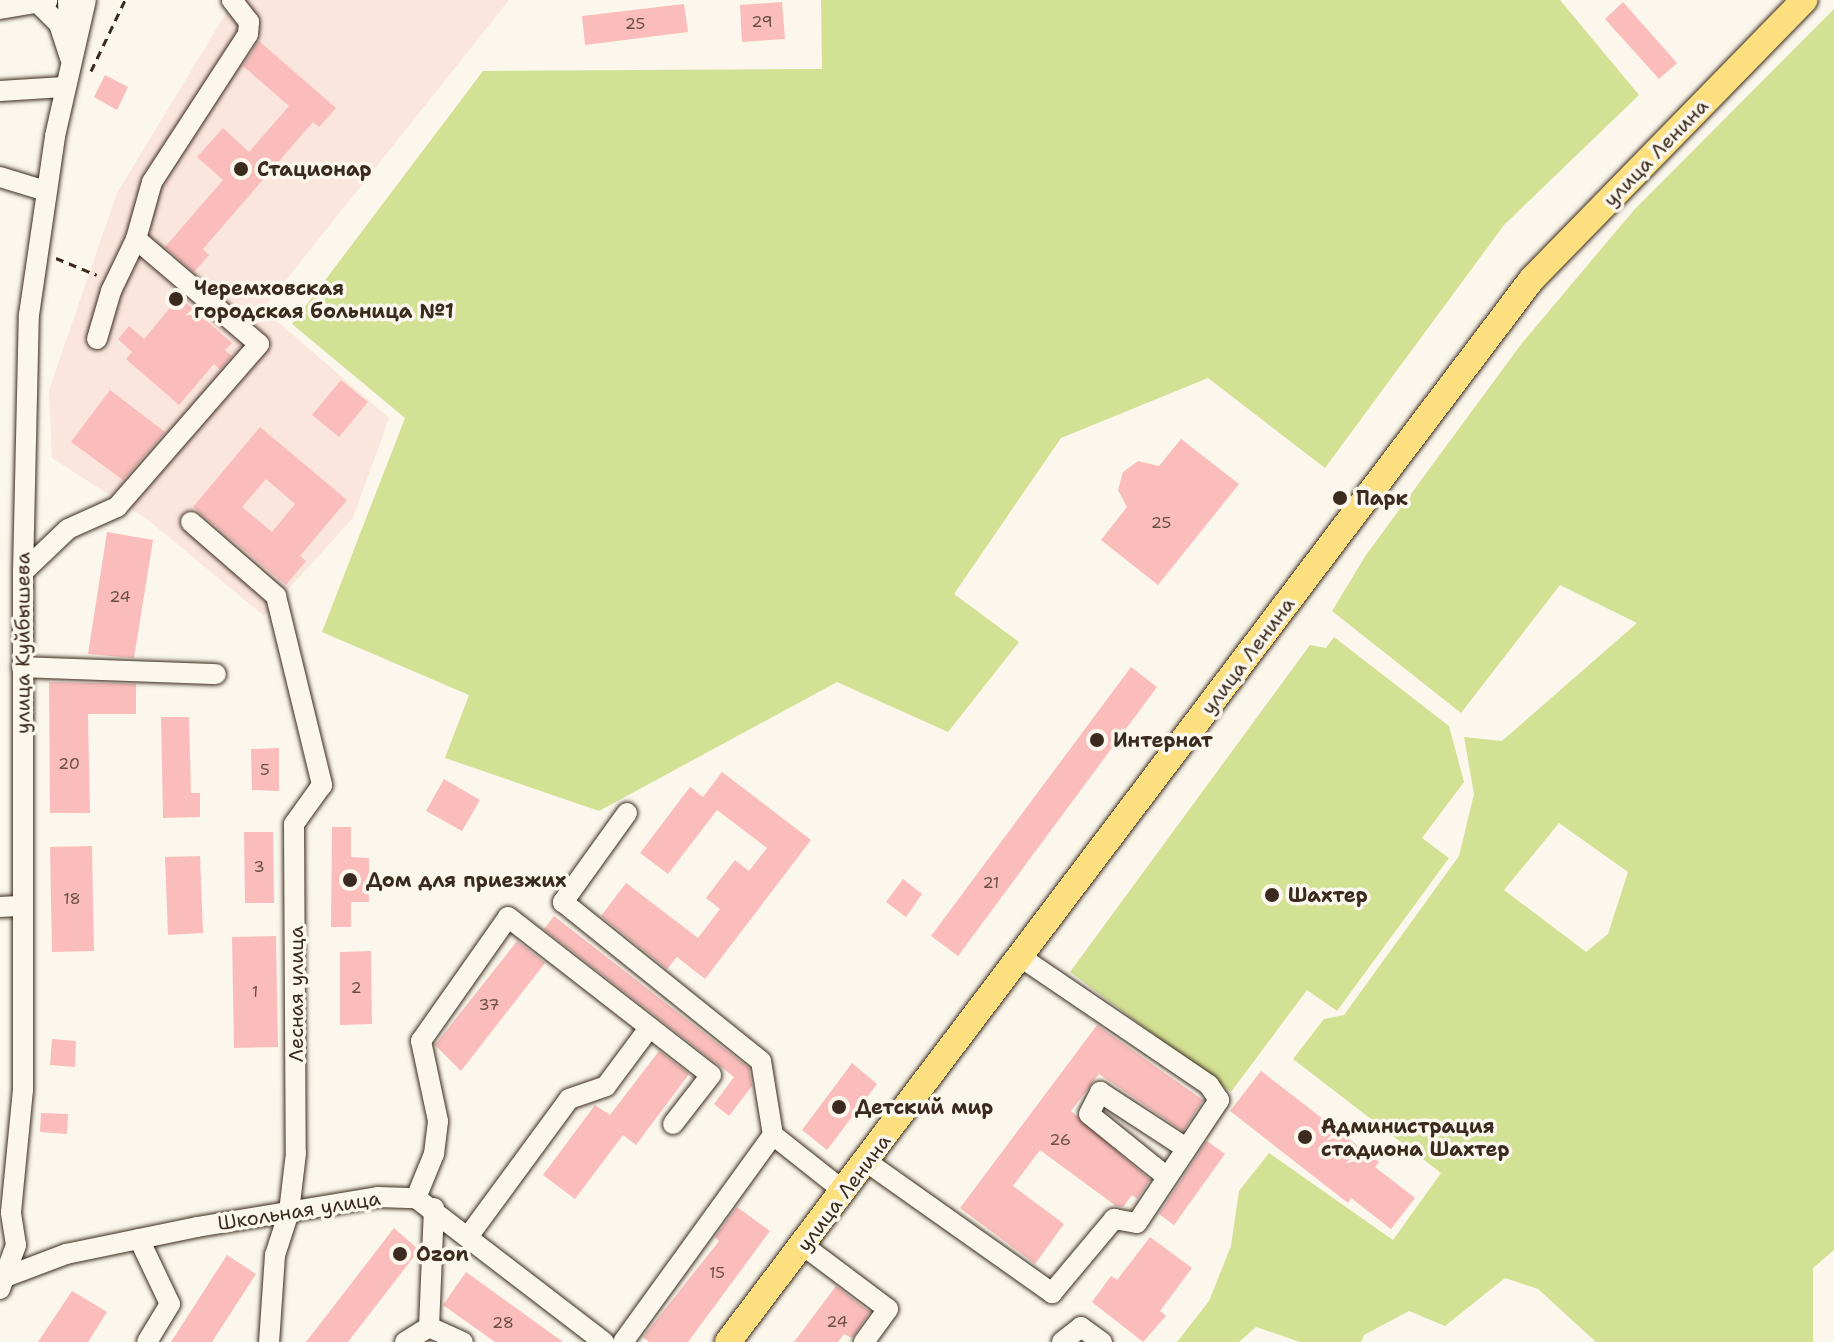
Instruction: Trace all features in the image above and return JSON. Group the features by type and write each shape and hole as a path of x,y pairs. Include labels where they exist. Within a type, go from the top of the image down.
{"main road":[{"name":"улица Ленина","path":"728,1342 1022,958 1532,279 1804,0"}],"street":[{"path":"68,0 70,58"},
{"name":"улица Куйбышева","path":"1,1282 16,1245 11,1212 23,1090 22,667 29,315 46,191 74,86 70,58 86,0"},
{"path":"97,339 115,282 136,239 152,182 248,34 249,22 232,0"},
{"path":"0,9 42,1 59,24 70,58"},
{"path":"0,91 74,86"},
{"path":"0,177 46,191"},
{"path":"23,572 68,529 117,507 259,344 136,239"},
{"name":"Лесная улица","path":"191,522 276,596 322,785 294,824 296,1153 289,1212 275,1255 269,1342"},
{"path":"22,667 216,674"},
{"path":"627,813 563,902 761,1061 773,1135 845,1192"},
{"path":"0,907 22,906"},
{"path":"429,1327 425,1203 438,1121 421,1041 508,917 711,1075 673,1124"},
{"path":"867,1162 1052,1293 1114,1219 1137,1223 1219,1100 1209,1085 1022,958"},
{"path":"470,1234 569,1099 606,1086 649,1028"},
{"path":"1167,1177 1089,1114 1100,1092 1186,1148"},
{"path":"623,1342 773,1135"},
{"name":"Школьная улица","path":"1,1282 66,1254 139,1239 378,1197 425,1203"},
{"path":"425,1203 470,1234 604,1342"},
{"path":"139,1239 170,1304 147,1342"},
{"path":"16,1245 39,1254 66,1254"},
{"path":"804,1246 888,1309 864,1342"},
{"path":"405,1342 429,1327"},
{"path":"429,1327 463,1342"},
{"path":"1062,1342 1081,1327 1102,1342"}],"path":[{"path":"74,86 125,0"},
{"path":"51,256 115,282"}],"shaded area":[{"name":"Черемховская городская больница №1","path":"234,0 509,0 263,309 389,418 353,518 264,616 147,519 52,458 49,390 117,193"}],"green space":[{"path":"821,0 1560,0 1639,95 1504,225 1325,468 1208,378 1061,438 954,594 1019,642 948,732 837,682 599,811 445,758 469,695 322,632 405,418 292,324 483,71 822,69"},
{"path":"1834,9 1834,1250 1813,1268 1813,1342 1596,1342 1538,1289 1505,1278 1445,1326 1409,1311 1364,1335 1361,1342 1300,1342 1256,1327 1239,1342 1177,1342 1209,1301 1231,1246 1239,1191 1269,1153 1393,1240 1441,1173 1293,1059 1324,1019 1344,1015 1459,856 1474,794 1464,737 1502,741 1637,623 1560,585 1461,713 1332,611 1366,555 1522,343 1634,210","holes":["1559,823 1628,872 1608,934 1586,952 1504,890"]},
{"name":"Шахтер","path":"1334,637 1449,726 1464,782 1422,838 1449,858 1337,1011 1307,990 1231,1092 1070,972 1310,645 1326,648"}],"building":[{"path":"782,2 785,39 742,42 740,5"},
{"path":"1623,2 1677,63 1659,79 1605,19"},
{"path":"684,4 688,32 585,45 582,16"},
{"name":"Стационар","path":"259,41 336,108 319,127 313,122 203,249 209,255 194,272 165,247 223,180 197,157 223,128 249,152 289,106 243,66"},
{"path":"105,75 128,87 117,110 94,97"},
{"path":"179,297 232,343 225,350 232,356 220,369 214,364 179,405 126,359 132,352 118,339 129,326 144,339"},
{"path":"341,380 368,402 339,437 312,415"},
{"path":"110,390 165,432 123,480 71,442"},
{"path":"260,427 347,500 300,556 306,561 286,585 193,507","holes":["266,479 295,504 272,532 242,507"]},
{"path":"1181,439 1239,484 1158,585 1101,540 1127,507 1118,490 1123,472 1138,461 1159,466"},
{"path":"107,532 153,540 134,658 88,654"},
{"path":"1131,667 1157,687 958,956 931,936"},
{"path":"49,682 136,684 136,714 88,714 90,813 50,813"},
{"path":"161,717 189,717 191,793 200,793 200,817 163,818"},
{"path":"279,748 279,791 252,790 251,749"},
{"path":"722,772 811,840 705,979 677,957 667,969 601,916 626,883 698,938 720,909 706,898 735,860 749,871 767,848 717,810 668,874 640,853 690,787 703,797"},
{"path":"444,779 480,800 462,831 426,811"},
{"name":"Дом для приезжих","path":"332,827 351,827 351,857 369,858 369,902 351,902 351,927 331,927"},
{"path":"244,832 273,832 274,903 245,903"},
{"path":"92,846 94,951 52,952 50,847"},
{"path":"200,856 203,933 168,935 165,857"},
{"path":"903,879 922,894 906,917 886,902"},
{"path":"554,916 749,1068 752,1086 729,1116 714,1104 734,1077 544,929"},
{"path":"276,936 278,1047 234,1048 232,937"},
{"path":"517,941 545,963 461,1071 435,1045"},
{"path":"371,951 372,1024 340,1025 340,952"},
{"path":"1097,1025 1203,1100 1183,1131 1099,1074 1071,1111 1150,1180 1137,1199 1132,1195 1123,1207 1116,1206 1040,1150 1013,1186 1064,1224 1035,1264 960,1208"},
{"path":"52,1039 76,1041 75,1067 50,1065"},
{"path":"659,1051 689,1074 636,1145 623,1135 575,1199 543,1175 595,1105 610,1115"},
{"name":"Детский мир","path":"852,1063 877,1084 827,1150 802,1130"},
{"name":"Администрация стадиона Шахтер","path":"1261,1071 1379,1162 1375,1167 1415,1198 1391,1229 1351,1198 1348,1203 1230,1111"},
{"path":"41,1113 68,1114 67,1134 40,1132"},
{"path":"1207,1141 1225,1154 1174,1225 1159,1214"},
{"path":"737,1207 770,1231 688,1342 649,1342 643,1337 719,1241 715,1237"},
{"path":"394,1228 419,1250 348,1342 306,1342"},
{"path":"1150,1237 1192,1268 1160,1311 1166,1316 1143,1342 1092,1302 1111,1276 1117,1280"},
{"path":"227,1255 256,1274 212,1342 171,1342"},
{"path":"466,1272 563,1342 495,1342 443,1305"},
{"path":"836,1286 870,1312 852,1338 844,1334 838,1342 794,1342"},
{"path":"72,1291 107,1312 88,1342 38,1342"}],"place":[{"name":"Стационар","path":"241,169"},
{"name":"Черемховская городская больница №1","path":"176,299"},
{"name":"Парк","path":"1340,498"},
{"name":"Интернат","path":"1097,740"},
{"name":"Дом для приезжих","path":"350,880"},
{"name":"Шахтер","path":"1272,895"},
{"name":"Детский мир","path":"839,1107"},
{"name":"Администрация стадиона Шахтер","path":"1305,1137"},
{"name":"Ozon","path":"400,1254"}]}
